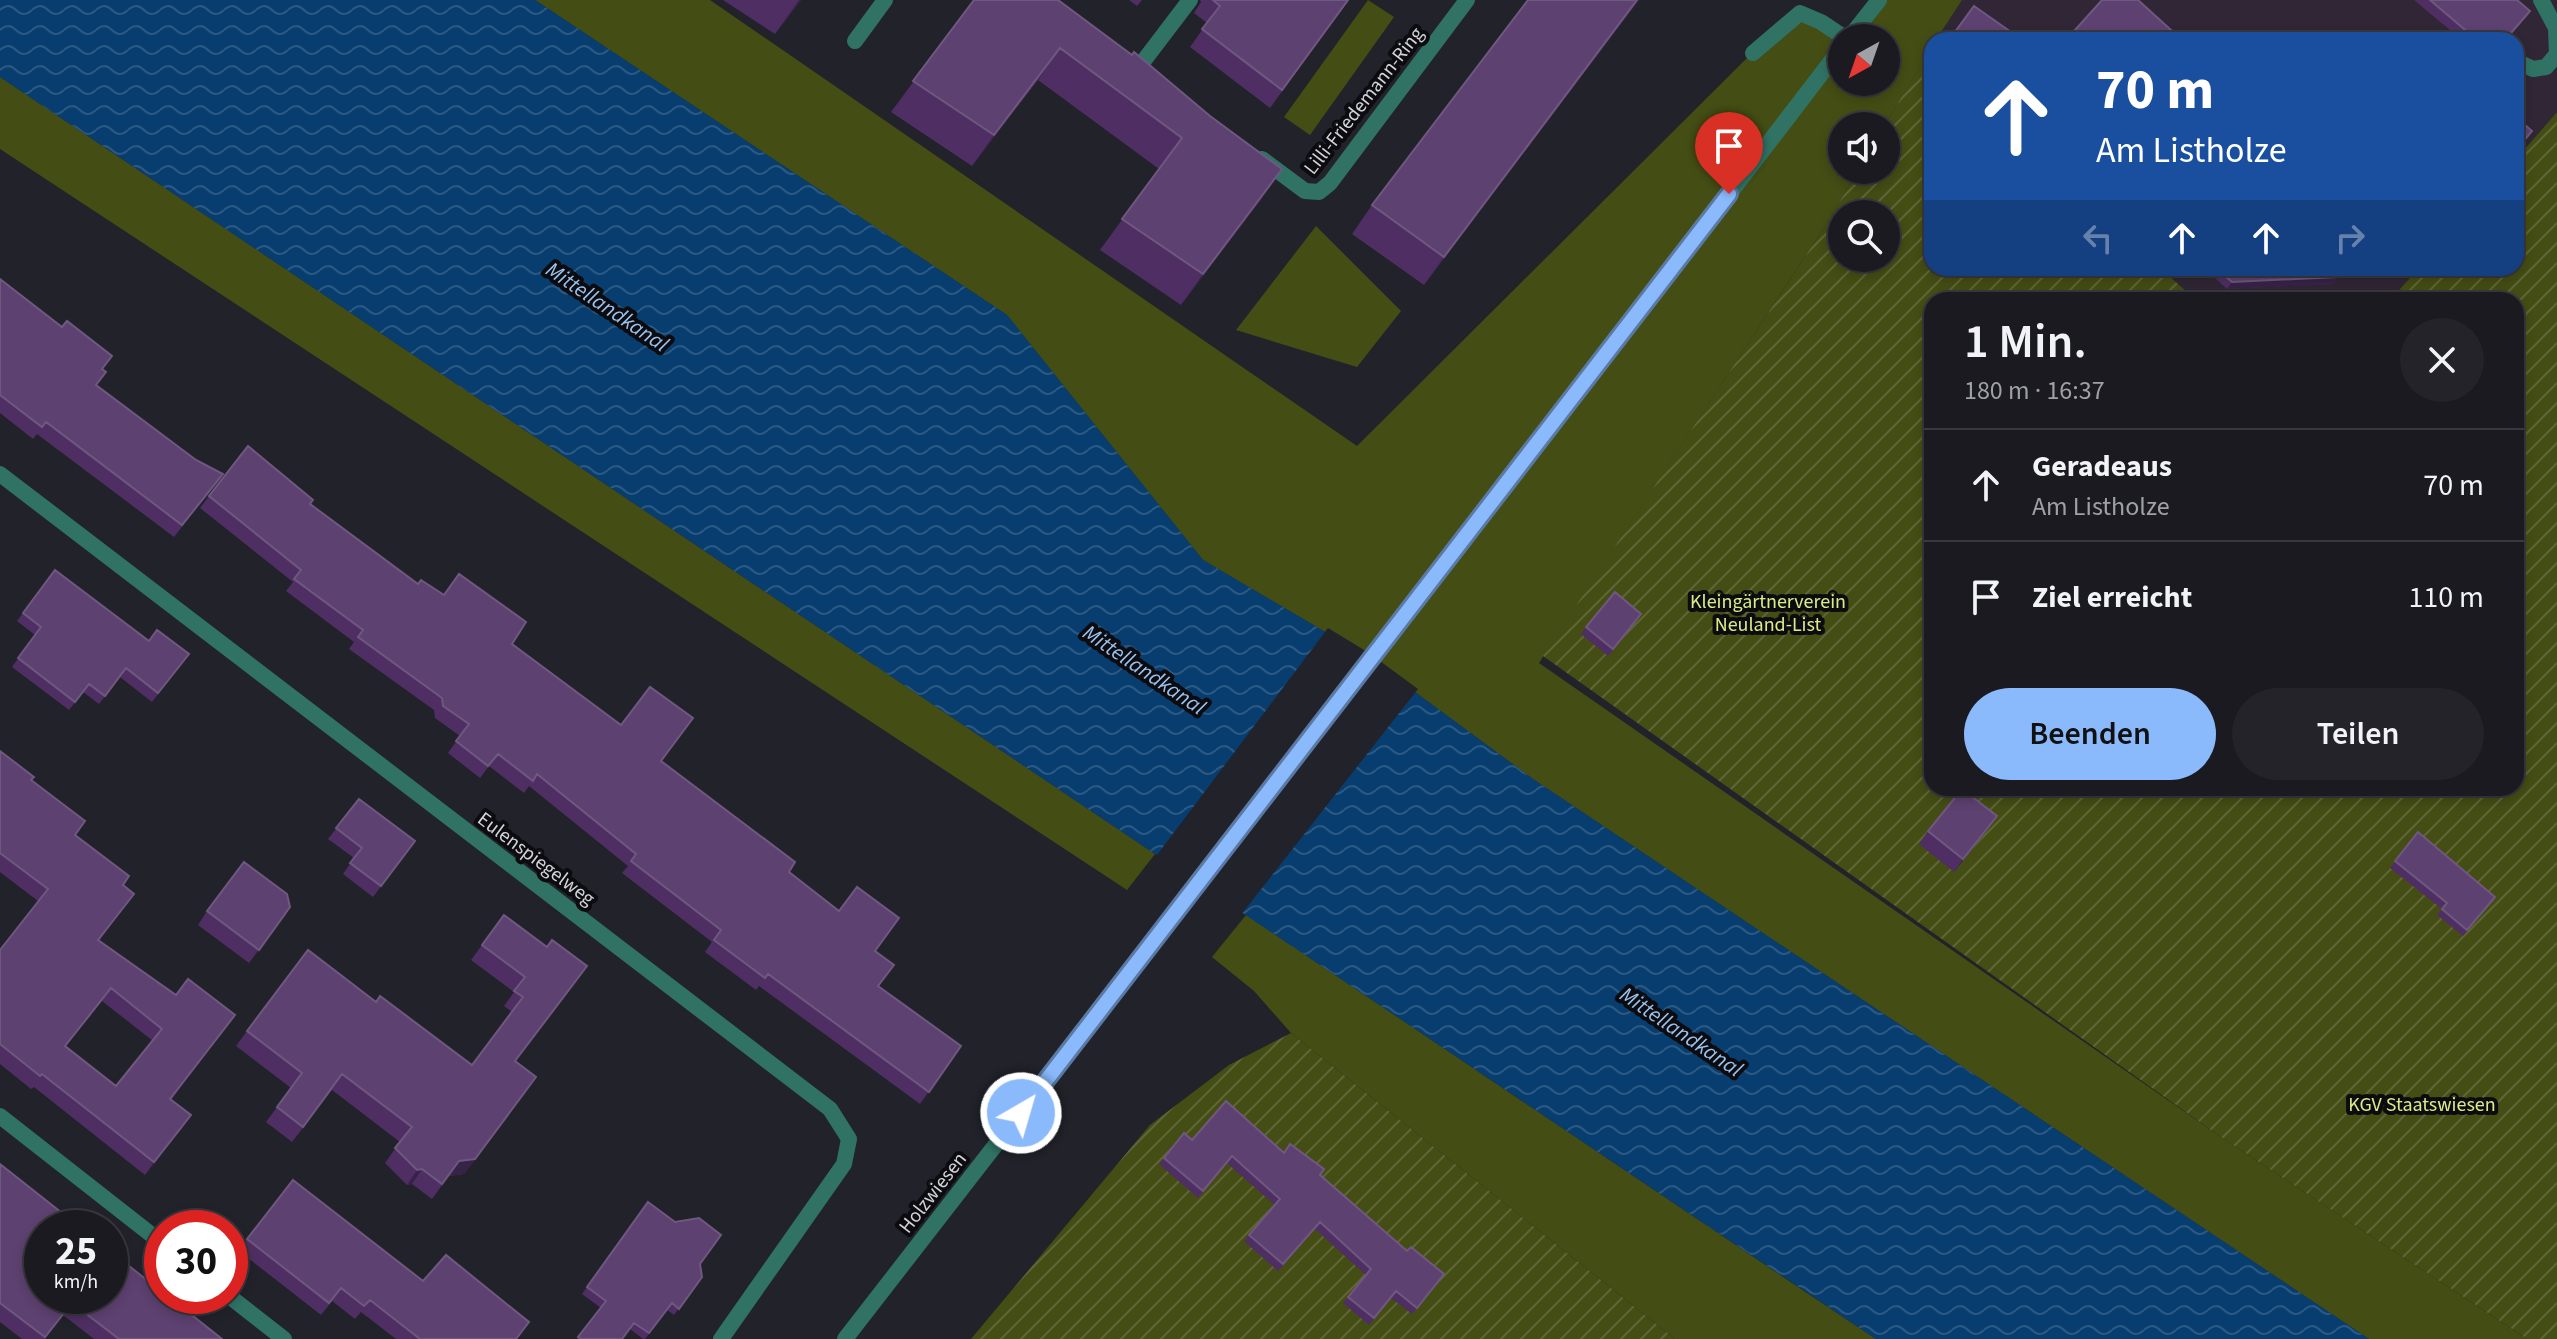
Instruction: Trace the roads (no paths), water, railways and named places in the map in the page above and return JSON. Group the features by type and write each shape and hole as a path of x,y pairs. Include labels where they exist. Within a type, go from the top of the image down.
{"street":[{"path":"855,41 885,0"},
{"path":"1138,66 1190,0"},
{"name":"Lilli-Friedemann-Ring","path":"1246,147 1305,191 1319,192 1330,183 1467,0"},
{"path":"1859,24 1879,0"},
{"path":"2524,65 2533,69 2546,67 2557,54 2556,28 2541,0"},
{"path":"1753,53 1800,13 1828,26"},
{"name":"Holzwiesen","path":"845,1339 1828,65"},
{"name":"Eulenspiegelweg","path":"0,474 830,1109 849,1139 844,1164 721,1339"},
{"path":"0,1116 144,1229"},
{"path":"248,1311 284,1339"}],"water":[{"name":"Mittellandkanal","path":"0,0 535,0 1007,315 1203,560 1366,656 1533,779 2369,1339 1876,1339 0,77"}],"park label":[{"name":"Kleingärtnerverein Neuland-List","path":"1768,614"},
{"name":"KGV Staatswiesen","path":"2422,1105"}]}
